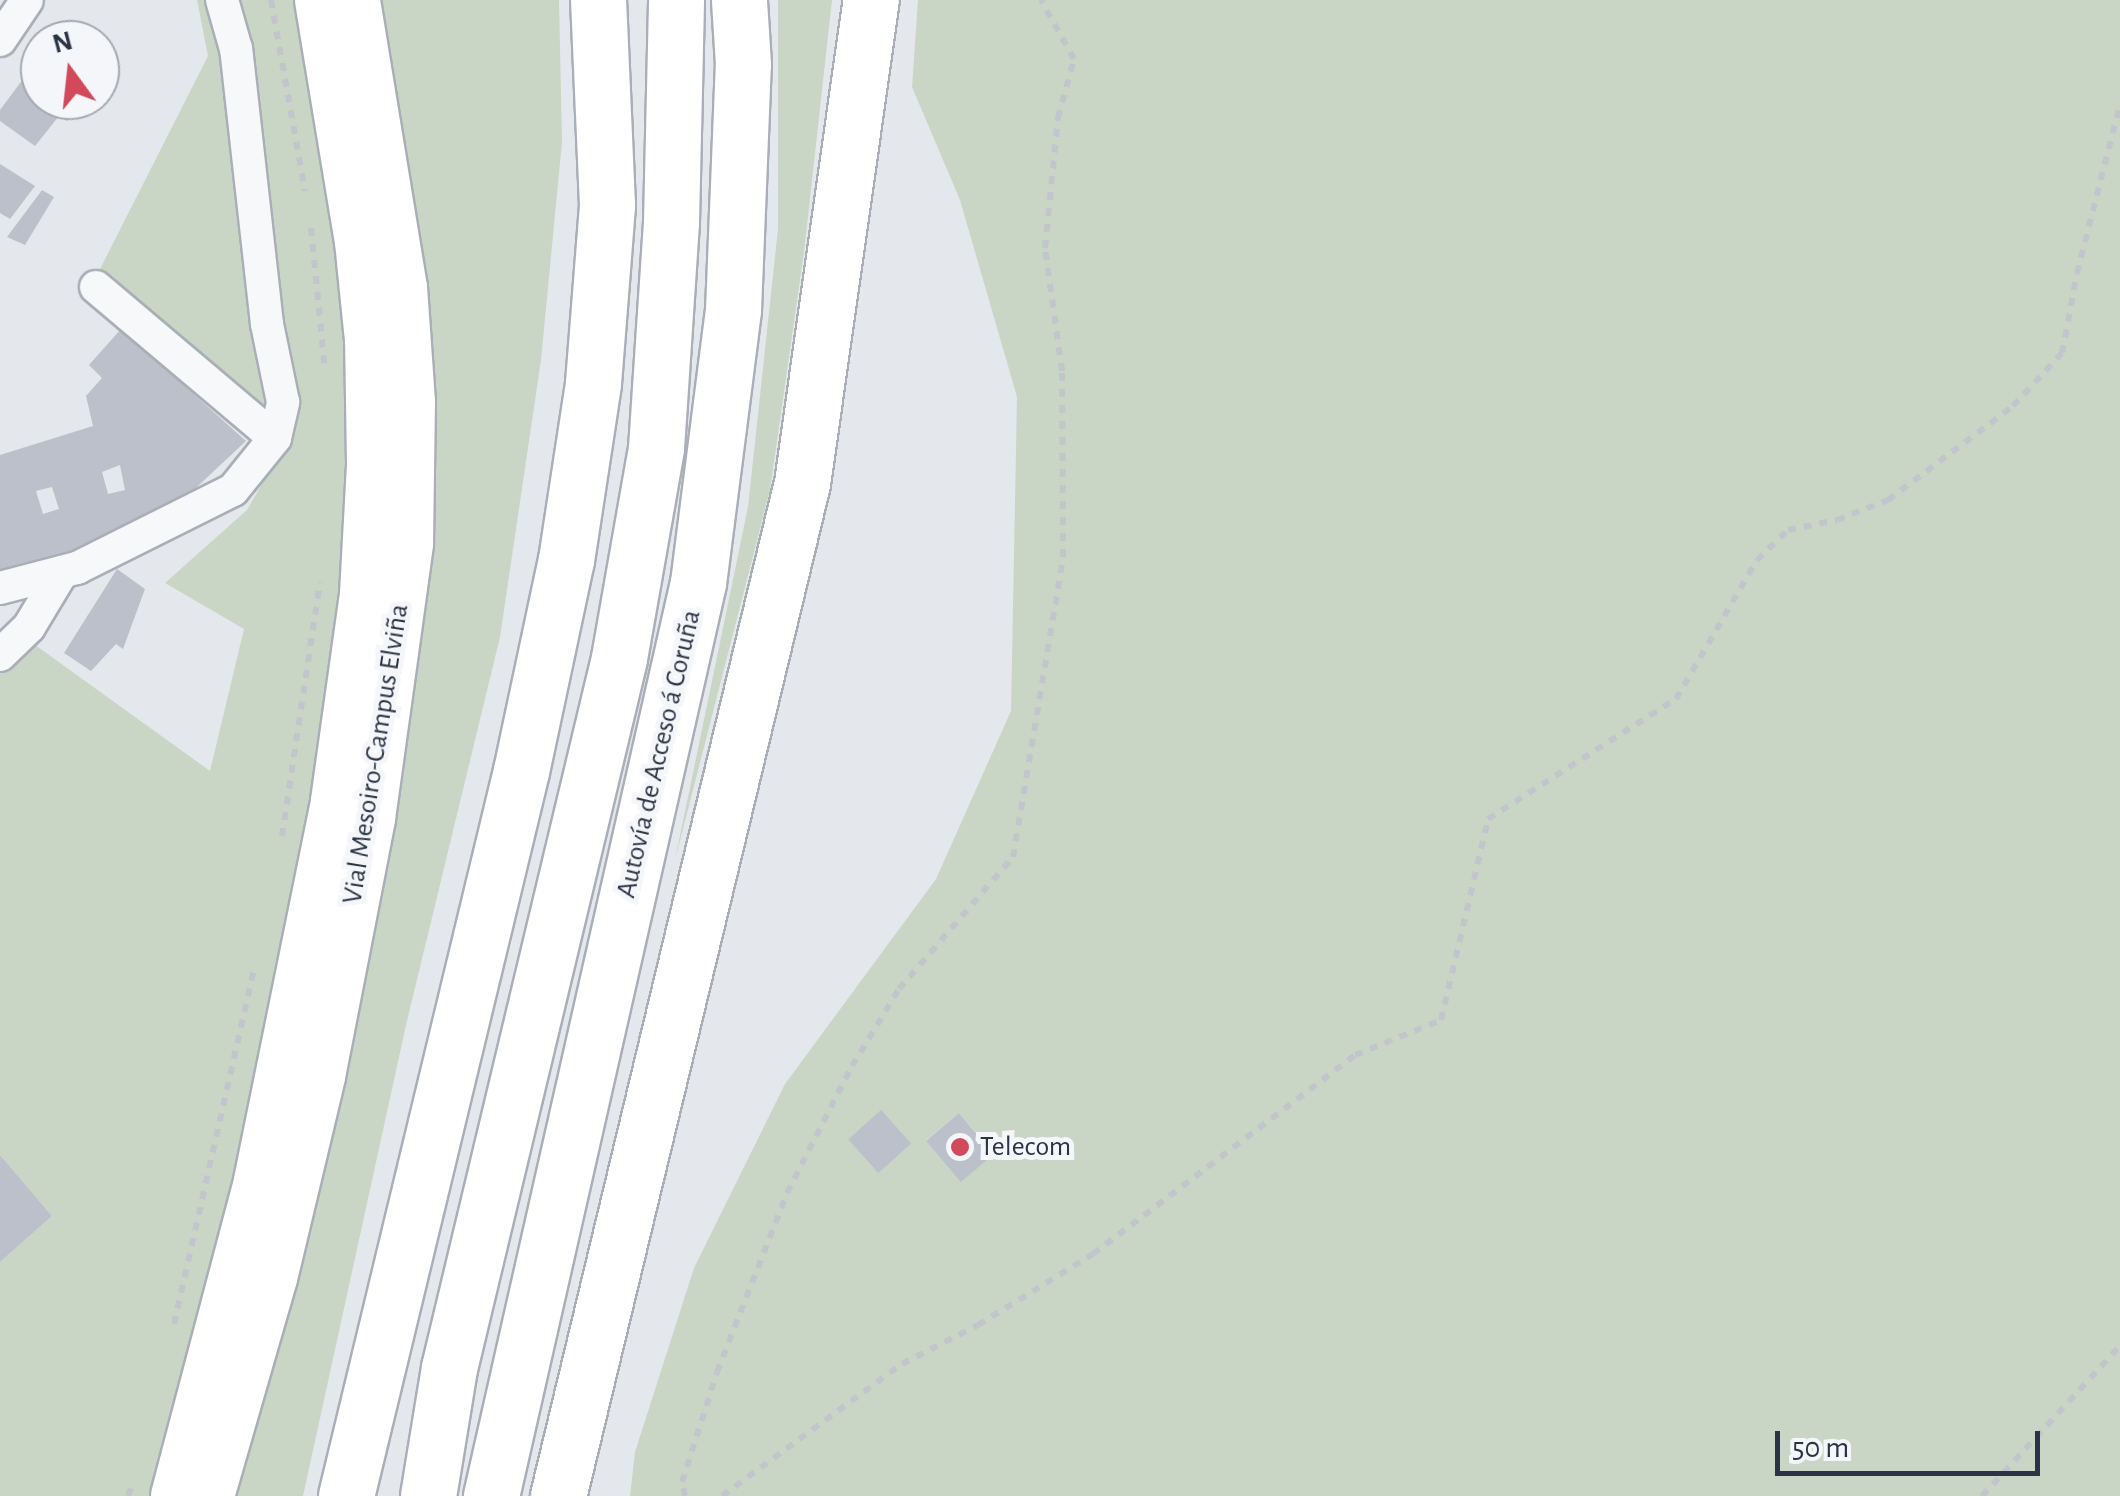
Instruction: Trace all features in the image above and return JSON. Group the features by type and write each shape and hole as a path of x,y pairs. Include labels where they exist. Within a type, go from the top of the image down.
{"highway":[{"path":"346,1496 373,1395 566,560 593,383 607,205 598,0"},
{"path":"607,205 628,116 627,0"},
{"path":"428,1496 449,1368 619,658 656,448 672,222 676,0"},
{"name":"Autovía de Acceso á Coruña","path":"490,1496 698,583 733,310 743,64 739,0"},
{"path":"558,1496 802,483 845,207 871,0"},
{"path":"580,1496 595,1333"},
{"path":"367,1496 373,1395"}],"main road":[{"name":"Vial Mesoiro-Campus Elviña","path":"155,1485 268,1143 336,801 365,594 372,464 370,340 360,242 320,0"},
{"name":"Vial Mesoiro-Campus Elviña","path":"209,1496 272,1278 320,1076 370,818 408,543 410,402 402,288 355,0"}],"street":[{"path":"0,40 27,0"},
{"path":"0,588 62,572 233,490 275,438 283,402 267,324 236,48 222,0"},
{"path":"96,287 275,438"},
{"path":"0,655 29,627 62,572"}],"path":[{"path":"271,0 307,203"},
{"path":"684,1496 682,1482 717,1372 787,1194 844,1082 899,989 1013,857 1063,557 1062,371 1045,248 1058,118 1074,59 1041,0"},
{"path":"722,1496 902,1364 978,1325 1093,1254 1355,1055 1441,1020 1488,819 1676,699 1757,560 1788,530 1837,520 1888,500 2013,406 2062,353 2081,254 2120,104"},
{"path":"310,220 325,377"},
{"path":"281,842 320,580"},
{"path":"173,1326 256,964"},
{"path":"1982,1496 2120,1346"},
{"path":"128,1496 155,1485"}],"green space":[{"path":"197,0 298,0 351,352 343,634 247,1146 153,1496 0,1496 0,1262 52,1216 0,1155 0,670 31,642 210,771 244,629 165,583 247,510 290,435 95,279 208,56"},
{"path":"377,0 559,0 562,142 541,360 500,637 406,1025 303,1496 236,1496 316,1184 420,247"},
{"path":"778,0 832,0 804,252 770,490 675,860 748,507 778,229"},
{"path":"918,0 2120,0 2120,1496 630,1496 635,1452 694,1268 785,1084 936,879 1011,711 1017,397 960,200 912,87","holes":["959,1113 994,1153 961,1181 926,1140"]}],"building":[{"path":"20,83 20,120 56,120 35,146 0,121 0,110"},
{"path":"0,164 35,186 10,219 0,213"},
{"path":"42,190 54,197 25,245 7,237"},
{"path":"121,329 246,441 184,499 112,540 0,572 0,455 93,426 86,396 102,378 89,365","holes":["120,465 125,490 108,494 102,472","52,487 59,509 43,514 36,491"]},
{"path":"117,569 145,589 123,649 116,644 91,671 64,653"},
{"name":"Telecom","path":"881,1110 911,1143 878,1173 848,1139"},
{"name":"Telecom","path":"959,1113 994,1154 961,1182 926,1141"},
{"path":"0,1155 52,1216 0,1262"}],"place":[{"name":"Telecom","path":"960,1147"}]}
